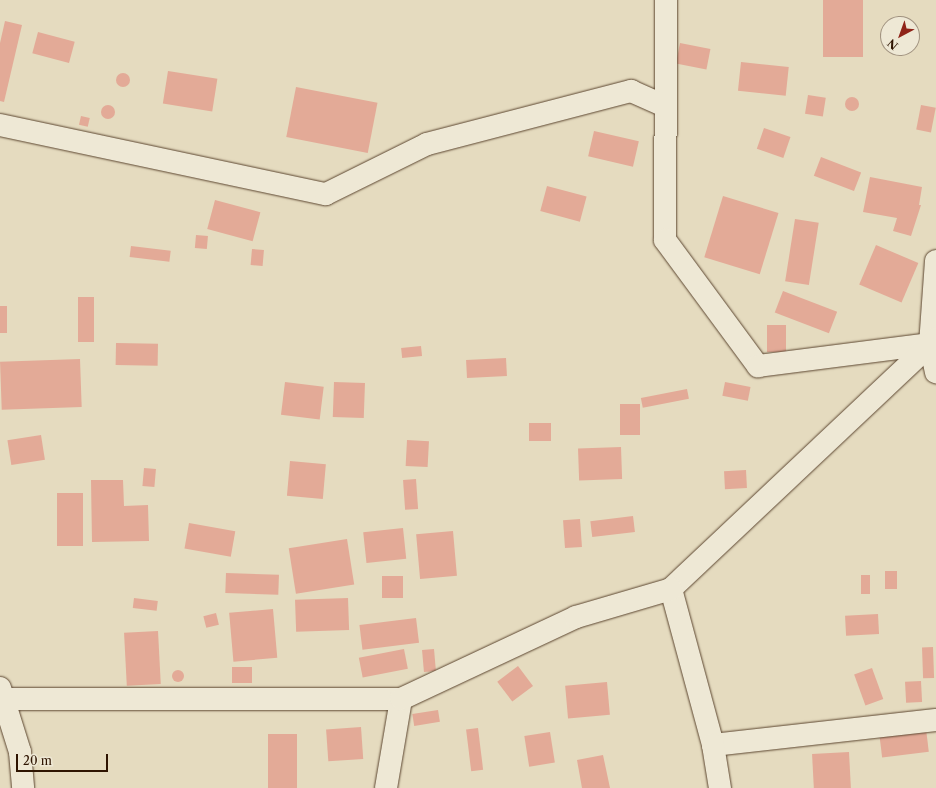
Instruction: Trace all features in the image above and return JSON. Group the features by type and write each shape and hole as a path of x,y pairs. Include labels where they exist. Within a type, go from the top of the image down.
{"street":[{"path":"666,0 665,240 758,366 933,342"},
{"path":"0,125 326,194 434,142 631,91 665,106"},
{"path":"936,261 933,342 936,372"},
{"path":"23,788 20,752 1,695 401,699 576,617 671,589 933,342"},
{"path":"671,589 713,745 720,788"},
{"path":"386,788 401,699"},
{"path":"713,745 936,720"}],"building":[{"path":"823,0 863,0 863,57 823,57"},
{"path":"5,21 22,25 4,102 0,101 0,43"},
{"path":"38,32 75,42 69,63 32,53"},
{"path":"680,43 710,49 706,70 676,64"},
{"path":"741,62 789,67 786,96 738,91"},
{"path":"168,71 217,79 212,111 163,104"},
{"path":"123,73 128,75 130,80 128,85 123,87 118,85 116,80 118,75"},
{"path":"296,87 377,103 368,153 286,137"},
{"path":"808,95 826,98 823,117 805,114"},
{"path":"852,97 857,99 859,104 857,109 852,111 847,109 845,104 847,99"},
{"path":"108,105 113,107 115,112 113,117 108,119 103,117 101,112 103,107"},
{"path":"921,105 936,108 931,132 916,130"},
{"path":"81,116 90,118 88,127 79,125"},
{"path":"764,128 790,137 783,158 757,149"},
{"path":"594,131 639,141 633,167 588,156"},
{"path":"821,157 861,172 854,191 814,176"},
{"path":"870,177 922,187 919,205 921,205 911,236 893,231 897,218 863,212"},
{"path":"547,186 587,197 580,222 540,211"},
{"path":"723,196 778,213 760,274 704,257"},
{"path":"215,200 260,212 253,241 207,229"},
{"path":"795,219 819,223 809,285 785,281"},
{"path":"196,235 208,236 207,249 195,248"},
{"path":"876,245 918,263 902,303 859,285"},
{"path":"131,246 171,251 169,262 130,257"},
{"path":"252,249 264,250 263,266 251,265"},
{"path":"783,291 837,312 829,333 775,312"},
{"path":"78,297 94,297 94,342 78,342"},
{"path":"0,306 7,306 7,333 0,333"},
{"path":"767,325 786,325 786,352 767,352"},
{"path":"116,343 158,344 158,366 116,365"},
{"path":"421,346 422,356 402,358 401,348"},
{"path":"506,358 507,376 467,378 466,360"},
{"path":"80,359 82,407 2,410 0,362"},
{"path":"285,382 324,387 320,420 281,415"},
{"path":"334,382 365,383 364,418 333,417"},
{"path":"725,382 751,387 748,401 722,396"},
{"path":"687,389 689,399 643,408 641,398"},
{"path":"620,404 640,404 640,435 620,435"},
{"path":"529,423 551,423 551,441 529,441"},
{"path":"41,435 45,460 11,465 7,440"},
{"path":"407,440 429,441 428,467 406,466"},
{"path":"621,447 622,479 579,480 578,449"},
{"path":"290,461 326,464 323,499 287,496"},
{"path":"144,468 156,469 154,487 142,486"},
{"path":"746,470 747,488 725,489 724,471"},
{"path":"416,479 418,509 405,510 403,480"},
{"path":"91,480 123,480 124,506 148,505 149,541 92,542"},
{"path":"57,493 83,493 83,546 57,546"},
{"path":"633,516 635,532 592,537 590,521"},
{"path":"580,519 582,547 565,548 563,520"},
{"path":"189,523 235,531 231,557 184,549"},
{"path":"403,528 406,559 366,563 363,532"},
{"path":"453,531 457,576 420,579 416,534"},
{"path":"347,539 354,584 296,594 289,548"},
{"path":"885,571 897,571 897,589 885,589"},
{"path":"226,573 279,575 278,595 225,593"},
{"path":"861,575 870,575 870,594 861,594"},
{"path":"382,576 403,576 403,598 382,598"},
{"path":"134,598 158,601 157,611 133,608"},
{"path":"348,598 349,630 296,632 295,600"},
{"path":"273,609 277,658 233,662 229,613"},
{"path":"216,613 219,625 206,628 203,616"},
{"path":"878,614 879,634 846,636 845,616"},
{"path":"416,618 419,643 362,650 359,625"},
{"path":"158,631 161,684 127,686 124,633"},
{"path":"922,647 933,647 934,678 923,678"},
{"path":"404,649 408,669 363,677 359,658"},
{"path":"434,649 436,671 424,672 422,650"},
{"path":"518,666 533,686 512,702 497,682"},
{"path":"232,667 252,667 252,683 232,683"},
{"path":"872,668 883,699 865,706 854,674"},
{"path":"176,670 180,670 184,676 180,682 176,682 172,678 172,674"},
{"path":"921,681 922,702 906,703 905,682"},
{"path":"607,682 610,715 568,719 565,686"},
{"path":"438,710 440,722 414,726 412,714"},
{"path":"361,727 363,759 328,761 326,729"},
{"path":"478,728 483,770 471,771 466,729"},
{"path":"926,729 929,752 882,758 879,735"},
{"path":"550,732 555,763 529,767 524,736"},
{"path":"268,734 297,734 297,788 268,788"},
{"path":"849,752 851,788 814,788 812,754"},
{"path":"603,755 610,788 582,788 577,760"}]}
